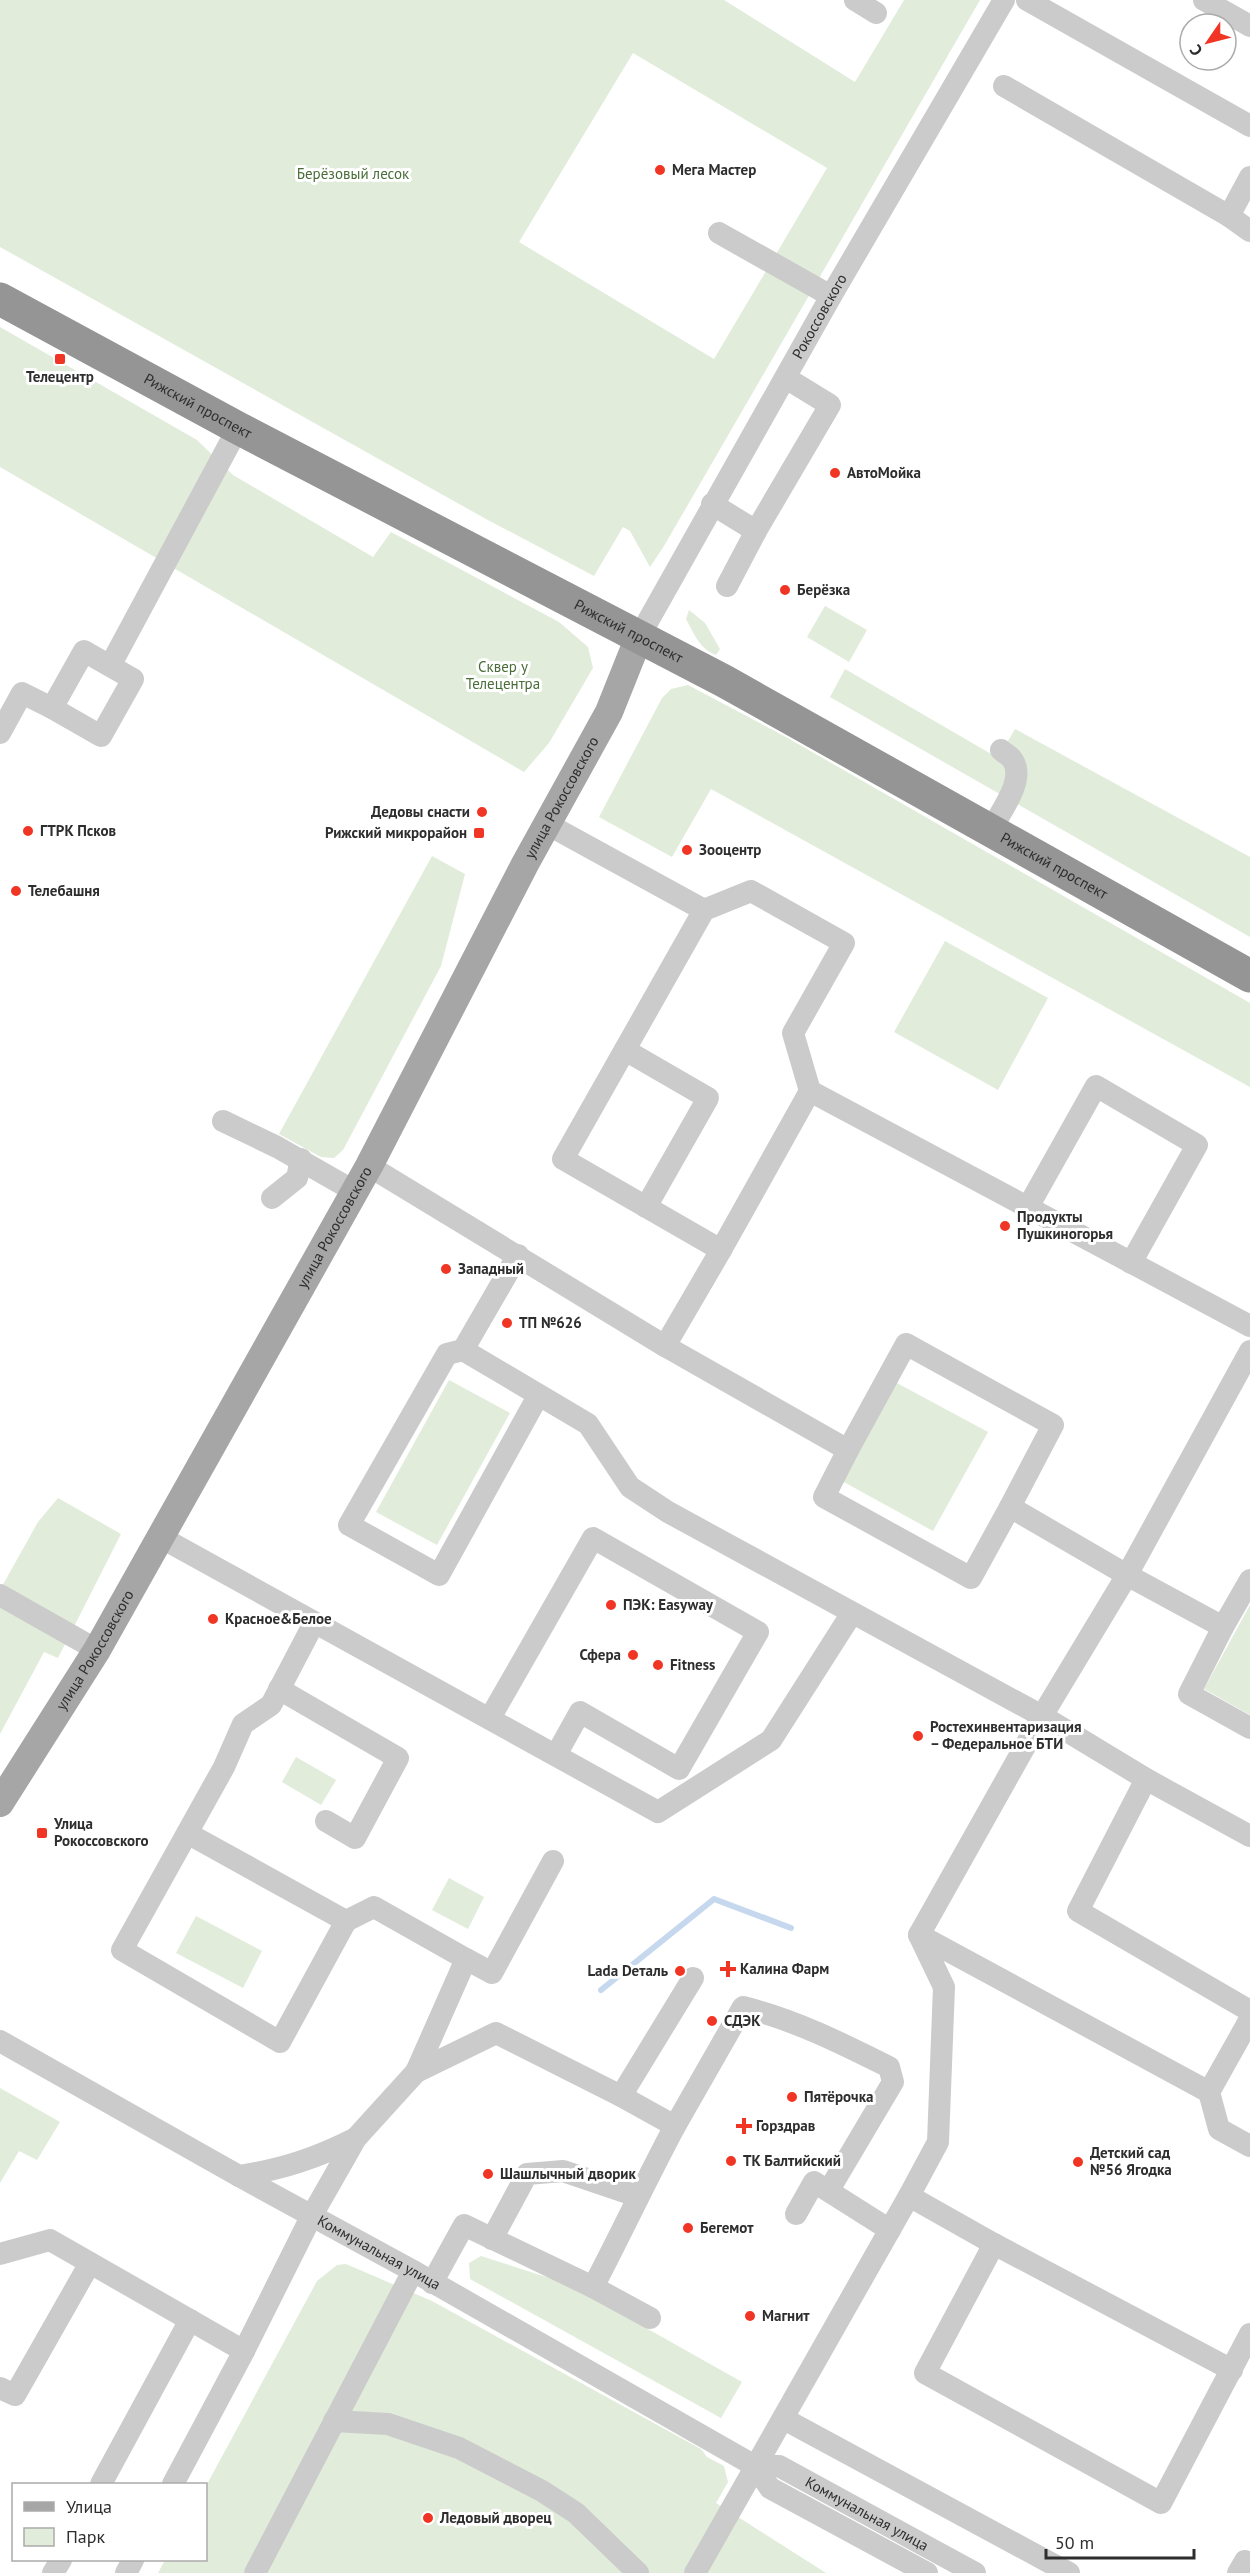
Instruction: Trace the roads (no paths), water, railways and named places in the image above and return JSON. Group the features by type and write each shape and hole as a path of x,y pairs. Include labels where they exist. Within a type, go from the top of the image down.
{"highway":[{"name":"Рижский проспект","path":"0,298 238,428 724,681 1250,976"}],"main road":[{"name":"улица Рокоссовского","path":"0,1803 98,1650 369,1166 547,824 609,712 639,637"}],"street":[{"path":"855,0 876,13"},
{"name":"Рокоссовского","path":"639,637 831,296 1004,0"},
{"path":"1027,0 1250,126"},
{"path":"1204,0 1250,26"},
{"path":"1004,86 1229,216 1250,231"},
{"path":"1229,216 1250,177"},
{"path":"719,233 831,296"},
{"path":"727,586 756,531 830,405 786,378"},
{"path":"110,666 238,428"},
{"path":"712,504 756,531"},
{"path":"0,732 22,693 101,736 133,679 84,651 52,708"},
{"path":"991,830 1016,779 1016,767 1012,758 1001,750"},
{"path":"547,824 704,910"},
{"path":"665,1346 721,1250 810,1091 793,1033 844,943 751,891 704,910 563,1159 721,1250"},
{"path":"625,1050 708,1098 646,1207"},
{"path":"1028,1207 1096,1086 1197,1145 1131,1263"},
{"path":"810,1091 1250,1326"},
{"path":"223,1121 301,1159 354,1191"},
{"path":"272,1197 297,1178 301,1159"},
{"path":"369,1166 665,1346 848,1450"},
{"path":"463,1350 518,1255"},
{"path":"906,1344 1053,1425 1010,1507 971,1578 824,1497 906,1344"},
{"path":"538,1396 439,1575 349,1525 447,1354 463,1350 588,1424 630,1487 668,1512 1042,1716 1146,1779 1250,1836"},
{"path":"919,1935 1042,1716 1127,1575 1250,1351"},
{"path":"1010,1507 1127,1575 1223,1627"},
{"path":"162,1538 658,1812 771,1740 852,1613"},
{"path":"490,1718 593,1538 758,1632 680,1770 580,1713 556,1755"},
{"path":"1250,1580 1189,1694 1250,1728"},
{"path":"0,1595 98,1650"},
{"path":"314,1623 271,1705 243,1724 224,1767 122,1950 280,2042 346,1921 374,1907 492,1973 554,1861"},
{"path":"279,1689 398,1758 355,1838 326,1821"},
{"path":"1146,1779 1078,1911 1250,2011"},
{"path":"187,1833 346,1921"},
{"path":"919,1935 1209,2092"},
{"path":"695,2573 784,2419 938,2142 944,1987 919,1935"},
{"path":"174,2483 244,2351 311,2217 356,2138 416,2072 466,1959"},
{"path":"621,2096 693,1978"},
{"path":"593,2287 675,2126 743,2007 776,2015 819,2032 889,2067 893,2082 829,2190"},
{"path":"1250,2019 1209,2092 1219,2129 1250,2146"},
{"path":"416,2072 496,2033 675,2126"},
{"name":"Коммунальная улица","path":"0,2041 311,2217 413,2271 755,2466 770,2487 927,2573"},
{"path":"239,2176 279,2170 322,2155 356,2138"},
{"path":"492,2239 527,2174 563,2171 638,2196"},
{"path":"796,2214 814,2182 890,2230"},
{"path":"909,2196 994,2244 1232,2370"},
{"path":"432,2283 464,2225 593,2287 650,2318"},
{"path":"0,2254 50,2240 244,2351"},
{"path":"994,2244 925,2373 1161,2503 1250,2334"},
{"path":"0,2388 15,2395 90,2263"},
{"path":"255,2573 413,2271"},
{"path":"102,2483 190,2320"},
{"path":"784,2419 1069,2573"},
{"path":"334,2421 388,2424 459,2448 542,2491 576,2513 638,2573"},
{"name":"Коммунальная улица","path":"755,2466 779,2466 975,2573"}],"waterway":[{"path":"601,1990 714,1899 791,1928"}],"place":[{"name":"Мега Мастер","path":"660,170"},
{"name":"Телецентр","path":"60,359"},
{"name":"АвтоМойка","path":"835,473"},
{"name":"Берёзка","path":"785,590"},
{"name":"Дедовы снасти","path":"482,812"},
{"name":"ГТРК Псков","path":"28,831"},
{"name":"Рижский микрорайон","path":"479,833"},
{"name":"Зооцентр","path":"687,850"},
{"name":"Телебашня","path":"16,891"},
{"name":"Продукты Пушкиногорья","path":"1005,1226"},
{"name":"Западный","path":"446,1269"},
{"name":"ТП №626","path":"507,1323"},
{"name":"ПЭК: Easyway","path":"611,1605"},
{"name":"Красное&Белое","path":"213,1619"},
{"name":"Сфера","path":"633,1655"},
{"name":"Fitness","path":"658,1665"},
{"name":"Ростехинвентаризация – Федеральное БТИ","path":"918,1736"},
{"name":"Улица Рокоссовского","path":"42,1833"},
{"name":"Калина Фарм","path":"728,1969"},
{"name":"Lada Dеталь","path":"680,1971"},
{"name":"СДЭК","path":"712,2021"},
{"name":"Пятёрочка","path":"792,2097"},
{"name":"Горздрав","path":"744,2126"},
{"name":"ТК Балтийский","path":"731,2161"},
{"name":"Детский сад №56 Ягодка","path":"1078,2162"},
{"name":"Шашлычный дворик","path":"488,2174"},
{"name":"Бегемот","path":"688,2228"},
{"name":"Магнит","path":"750,2316"},
{"name":"Ледовый дворец","path":"428,2518"}],"park label":[{"name":"Берёзовый лесок","path":"353,174"},
{"name":"Сквер у Телецентра","path":"503,676"}]}
